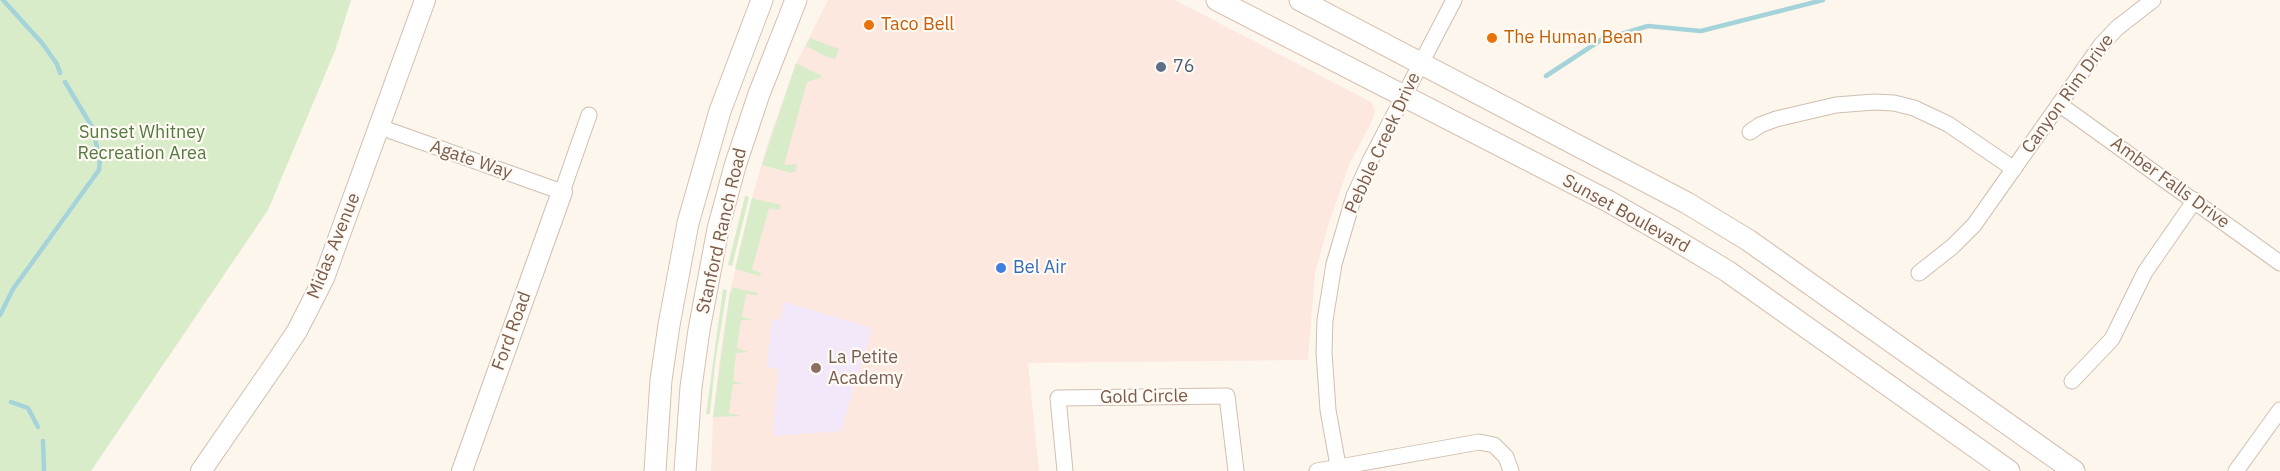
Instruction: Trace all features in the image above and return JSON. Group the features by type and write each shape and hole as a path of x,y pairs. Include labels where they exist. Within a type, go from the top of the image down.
{"main road":[{"name":"Stanford Ranch Road","path":"655,471 666,347 688,224 720,111 762,0"},
{"name":"Stanford Ranch Road","path":"685,471 690,396 713,251 733,174 759,94 796,0"},
{"name":"Sunset Boulevard","path":"1217,0 1608,201 1727,271 2009,471"},
{"name":"Sunset Boulevard","path":"1300,0 1687,202 1748,240 2074,471"},
{"path":"688,224 713,190 733,174 727,154 720,111"}],"street":[{"name":"Midas Avenue","path":"201,471 277,361 311,305 331,260 425,0"},
{"name":"Pebble Creek Drive","path":"1339,469 1328,410 1324,352 1330,281 1354,196 1454,0"},
{"name":"Canyon Rim Drive","path":"1919,273 1952,247 1974,225 2101,45 2153,0"},
{"path":"1750,132 1776,119 1836,105 1894,103 1933,115 1963,132 2014,169"},
{"name":"Amber Falls Drive","path":"2059,104 2280,263"},
{"path":"562,192 589,115"},
{"name":"Agate Way","path":"380,127 562,192"},
{"name":"Ford Road","path":"462,471 562,192"},
{"path":"2072,381 2112,339 2145,272 2195,200"},
{"name":"Gold Circle","path":"1065,471 1058,398 1227,396 1236,471"},
{"path":"2236,471 2280,410"},
{"path":"1317,471 1339,469 1479,442 1494,445 1506,457 1511,471"}],"shaded area":[{"path":"828,0 1175,0 1371,102 1375,110 1373,119 1349,165 1328,226 1315,274 1308,360 1028,363 1039,471 711,471 713,417 721,348 730,292 752,198 769,139 797,62"},
{"name":"La Petite Academy","path":"781,301 872,328 841,431 773,436 778,369 767,367 772,319 781,320 784,303"}],"green space":[{"name":"Sunset Whitney Recreation Area","path":"0,0 351,0 335,51 268,210 91,471 0,471"},
{"path":"810,38 839,49 835,59 806,46"},
{"path":"796,63 822,76 807,82 784,165 797,164 796,171 791,173 762,165"},
{"path":"745,196 749,197 732,266 728,265"},
{"path":"752,198 781,205 779,210 769,208 752,269 761,273 760,276 735,269"},
{"path":"731,287 758,293 757,295 746,294 742,317 753,320 741,320 737,348 748,352 736,353 733,381 744,384 733,384 729,413 741,416 713,417 730,292 733,291"},
{"path":"723,289 727,290 715,364 710,414 706,414"}],"waterway":[{"path":"3,0 42,43 57,64 60,73"},
{"path":"1546,76 1601,40 1648,26 1701,31 1823,0"},
{"path":"0,315 13,289 99,170 100,159 92,127 65,82"},
{"path":"11,402 28,408 38,427"},
{"path":"43,441 44,471"}],"place":[{"name":"Taco Bell","path":"869,25"},
{"name":"The Human Bean","path":"1492,38"},
{"name":"76","path":"1161,67"},
{"name":"Bel Air","path":"1001,268"},
{"name":"La Petite Academy","path":"816,368"}]}
